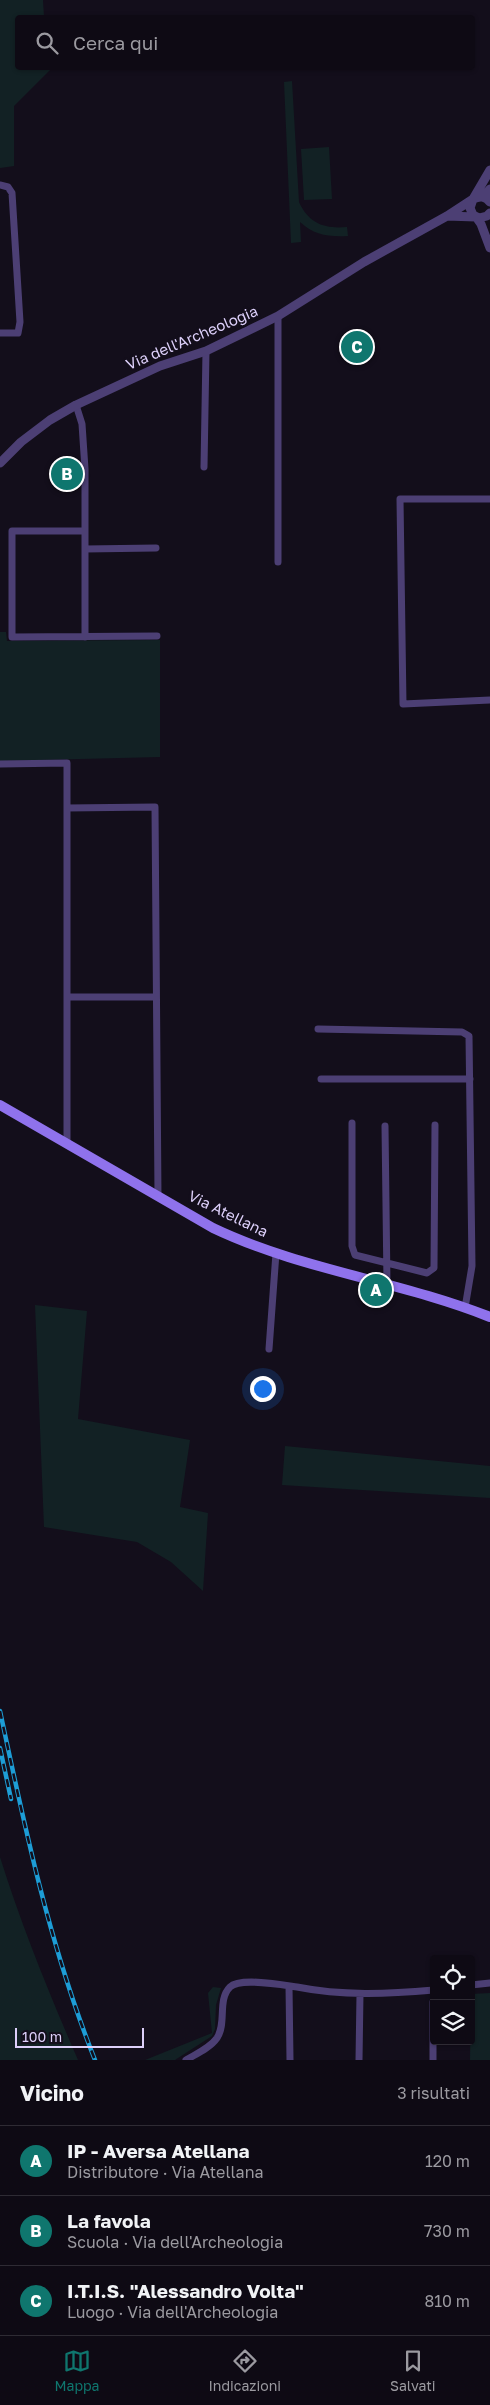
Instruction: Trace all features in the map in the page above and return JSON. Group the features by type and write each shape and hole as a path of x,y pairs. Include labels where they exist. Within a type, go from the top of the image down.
{"main road":[{"name":"Via Atellana","path":"0,1105 213,1228 245,1243 387,1284 490,1317"}],"street":[{"name":"Via dell'Archeologia","path":"0,463 21,442 50,420 76,405 160,366 206,351 278,316 364,262 447,216 473,199 490,170"},
{"path":"0,185 8,186 12,194 20,322 18,332 0,333"},
{"path":"490,189 487,199 473,199 470,208 481,224 490,248"},
{"path":"447,216 483,218 490,213"},
{"path":"278,316 278,562"},
{"path":"204,466 206,351"},
{"path":"76,405 82,424 83,440 85,637"},
{"path":"490,500 400,499 403,704 490,700"},
{"path":"84,531 12,531 12,638 157,636"},
{"path":"84,549 156,548"},
{"path":"0,764 67,763 67,1143"},
{"path":"67,808 154,807 158,1196"},
{"path":"67,997 156,997"},
{"path":"318,1029 462,1032 469,1036 472,1266 465,1308"},
{"path":"320,1079 470,1079"},
{"path":"352,1123 352,1246 355,1254 387,1264 427,1273 434,1268 435,1125"},
{"path":"386,1126 387,1284"},
{"path":"269,1349 276,1252"},
{"path":"186,2060 208,2046 219,2035 222,2005 229,1987 236,1983 272,1983 360,1994 430,1990"},
{"path":"475,1985 490,1983"},
{"path":"289,1986 290,2060"},
{"path":"359,2060 360,1994"},
{"path":"433,2045 433,2060"}],"shaded area":[{"path":"0,0 43,0 44,15 15,15 15,70 50,70 14,106 14,166 0,168"},
{"path":"292,81 299,202 308,215 318,223 332,227 347,227 348,236 322,234 311,230 300,222 301,242 291,243 284,82"},
{"path":"329,147 332,199 304,200 301,149"},
{"path":"0,632 6,632 7,641 160,640 160,757 0,761"},
{"path":"35,1305 87,1311 78,1419 190,1440 180,1507 208,1513 203,1591 171,1562 137,1542 44,1527"},
{"path":"285,1446 490,1466 490,1498 282,1485"},
{"path":"0,1857 36,1960 78,2060 0,2060"},
{"path":"213,1987 221,1988 216,2005 215,2029 212,2036 175,2060 145,2060 212,2033 208,1993"},
{"path":"490,1993 490,2060 470,2060 470,2045 475,2045 475,1994"}],"railway":[{"path":"0,1711 40,1887 65,1974 95,2060"},
{"path":"0,1748 11,1799"}],"place":[{"name":"I.T.I.S. \"Alessandro Volta\"","path":"357,347"},
{"name":"La favola","path":"67,474"},
{"name":"IP - Aversa Atellana","path":"376,1290"}]}
